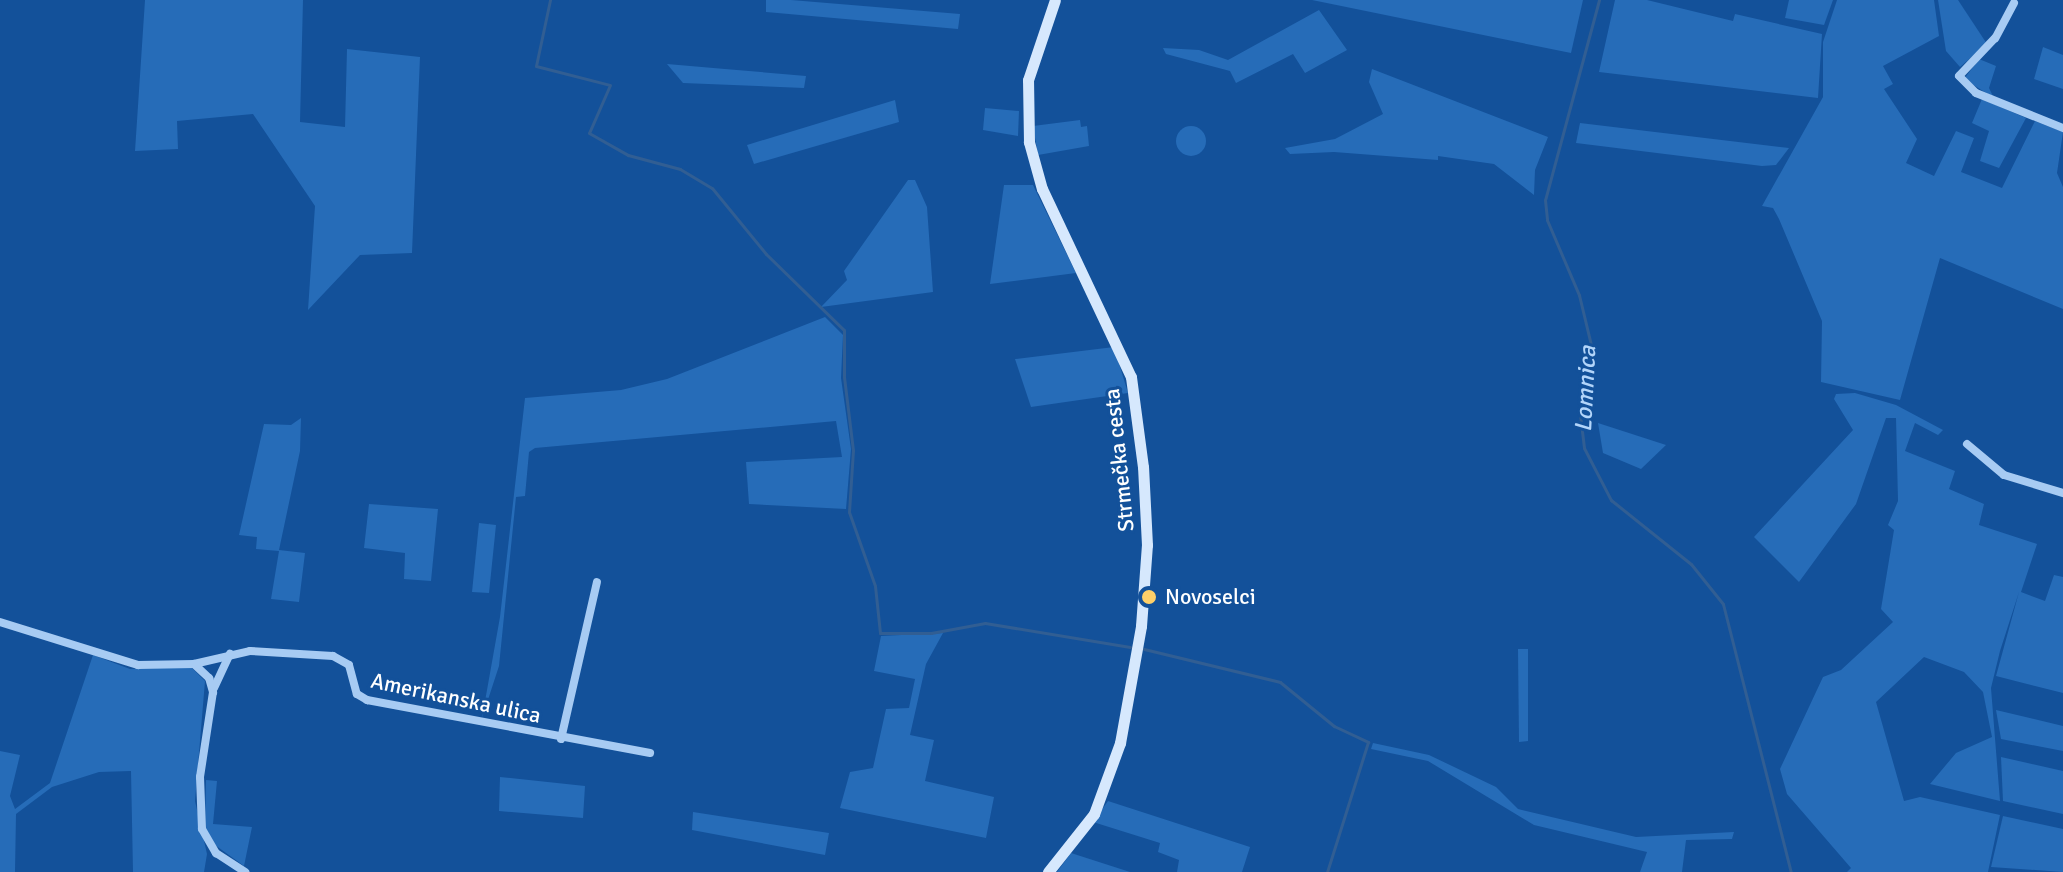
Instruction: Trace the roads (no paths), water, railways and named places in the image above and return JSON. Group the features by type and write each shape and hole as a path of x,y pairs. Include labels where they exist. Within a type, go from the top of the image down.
{"street":[{"name":"Strmečka cesta","path":"1048,872 1094,814 1120,743 1141,626 1147,545 1143,467 1131,377 1042,189 1029,142 1028,80 1055,0"},
{"path":"2014,3 1995,38 1959,76 1976,93 2063,128"},
{"path":"1967,444 2004,475 2063,493"},
{"path":"561,739 597,582"},
{"name":"Amerikanska ulica","path":"0,622 128,663 194,664 231,654 300,651 341,657 349,665 357,694 367,700 561,739 650,753"},
{"path":"231,654 213,692 199,815 216,853 245,872"},
{"path":"194,664 209,678 213,692"}],"waterway":[{"path":"550,0 536,66 610,85 589,133 628,155 680,169 712,188 766,254 844,330 844,377 853,450 849,512 875,586 880,633 931,633 985,623 1130,647"},
{"name":"Lomnica","path":"1599,0 1545,200 1547,220 1579,295 1592,349 1580,415 1584,448 1611,500 1691,564 1723,604 1791,872"},
{"path":"1144,649 1280,682 1334,726 1368,742 1327,872"}],"place":[{"name":"Novoselci","path":"1149,597"}]}
